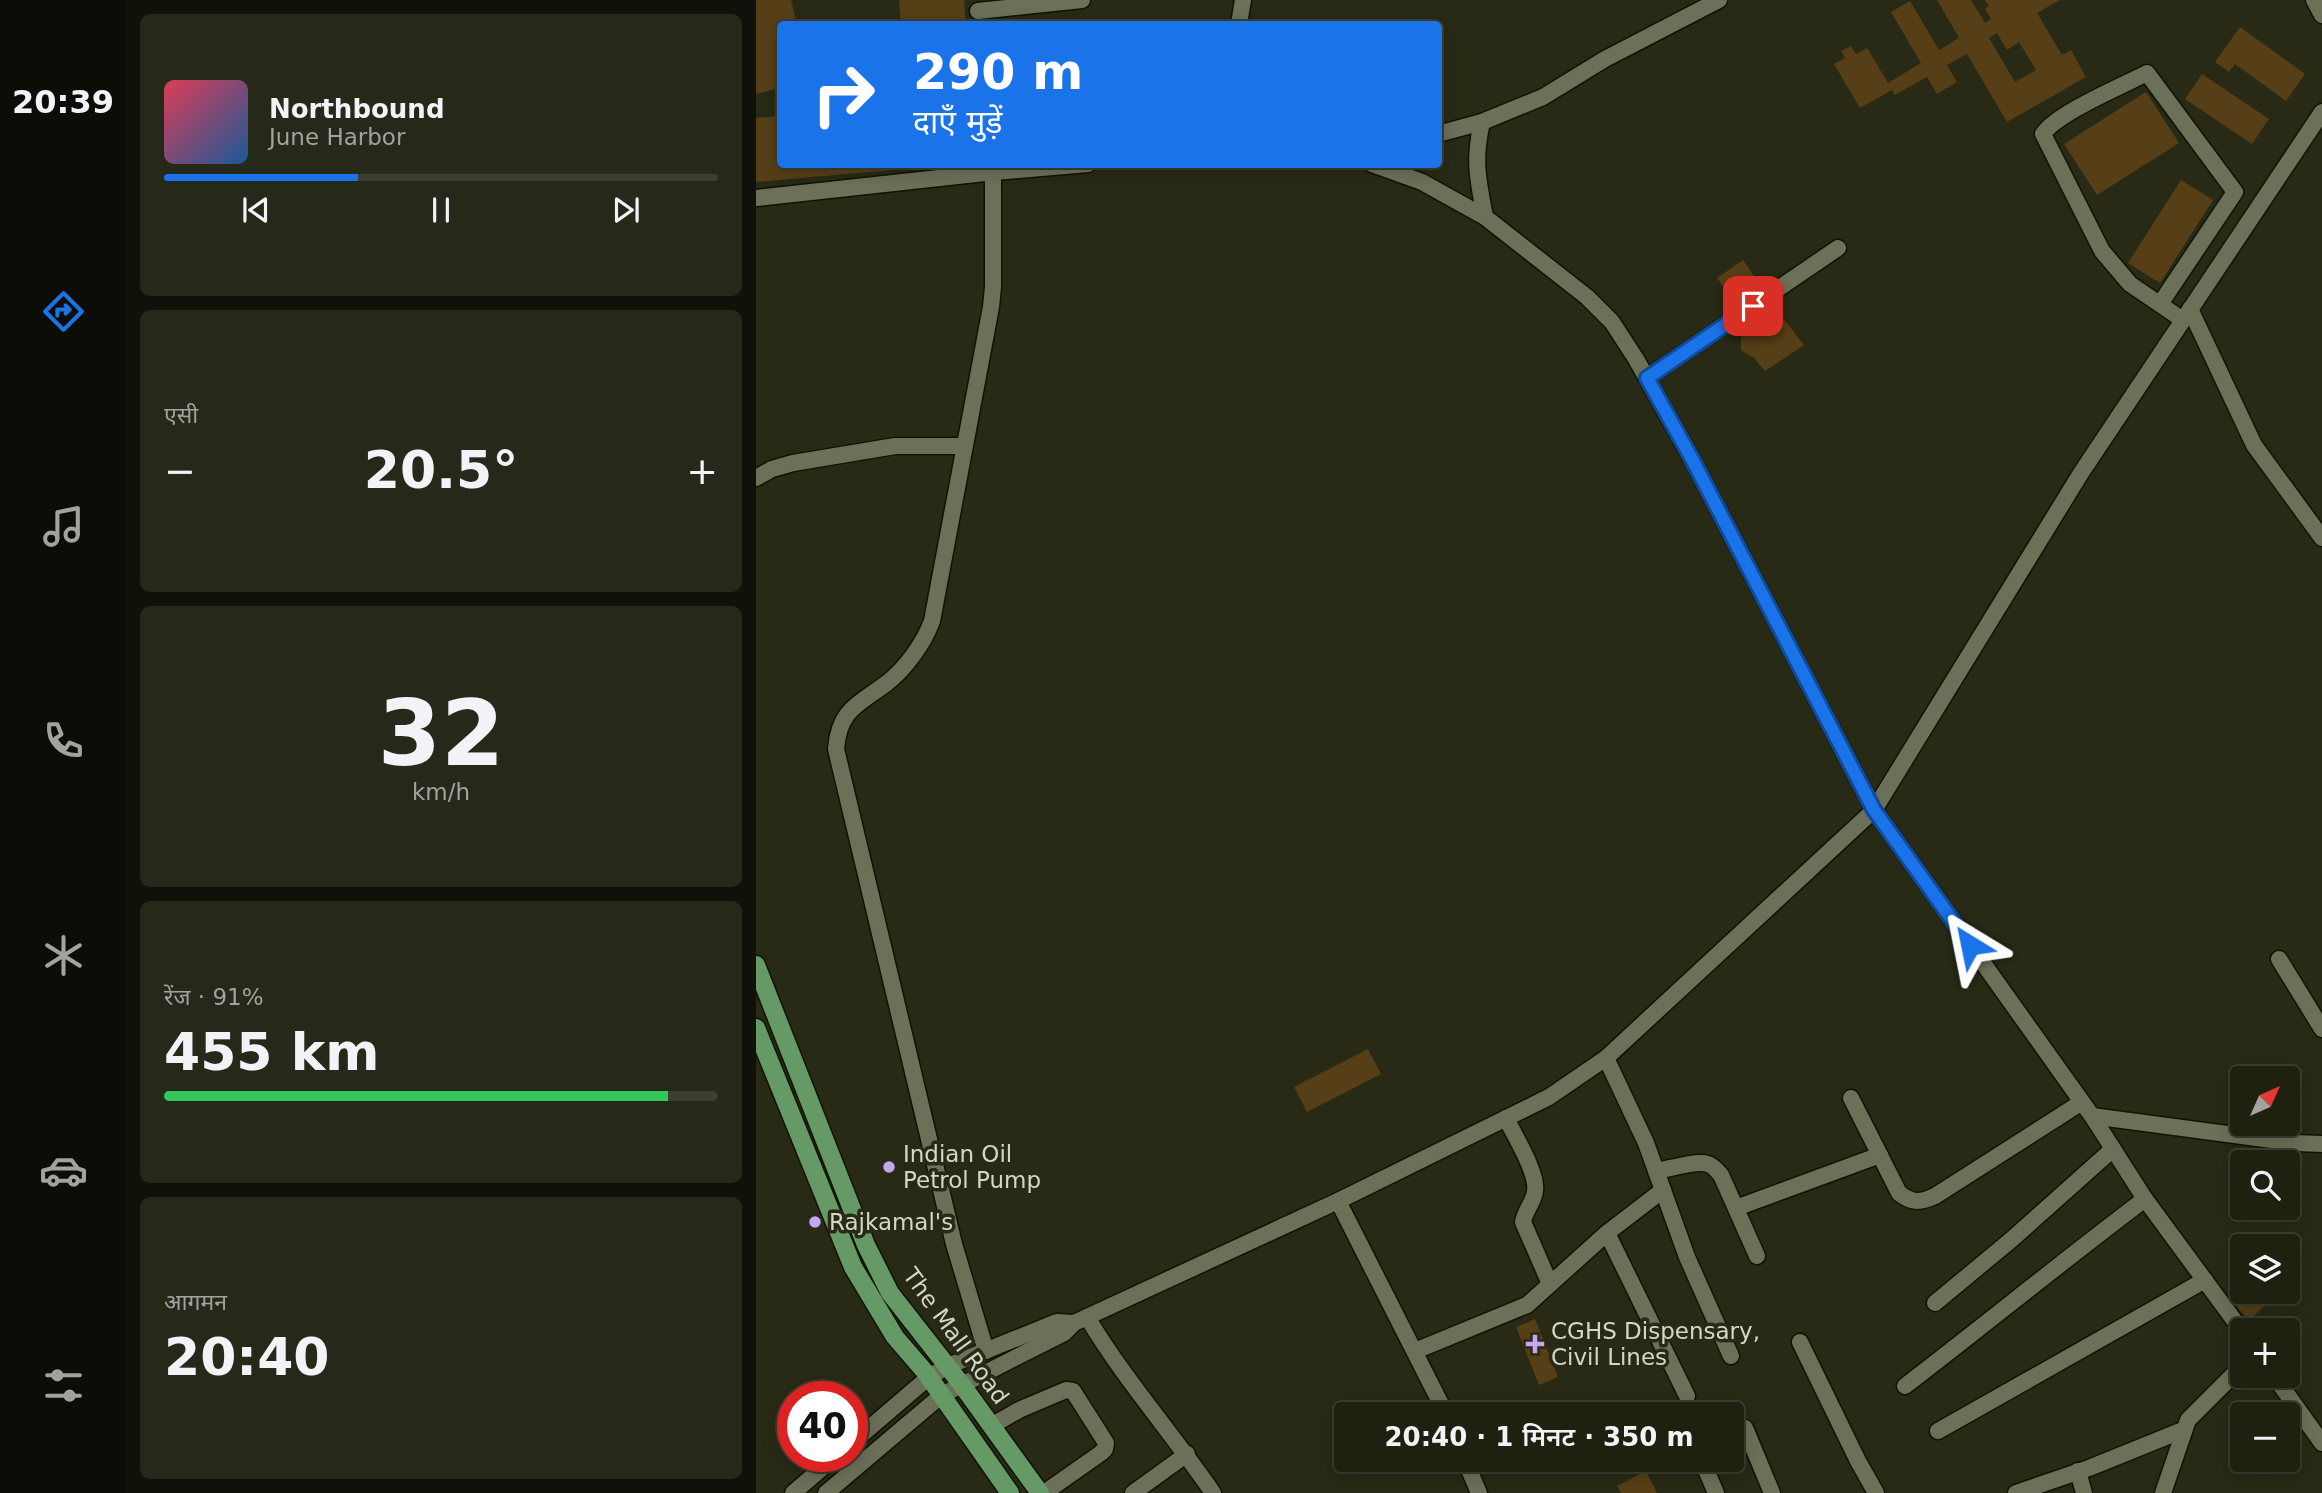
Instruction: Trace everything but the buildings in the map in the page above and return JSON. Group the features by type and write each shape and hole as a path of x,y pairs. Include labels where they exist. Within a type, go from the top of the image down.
{"main road":[{"name":"The Mall Road","path":"756,965 866,1245 890,1293 1042,1493"},
{"name":"The Mall Road","path":"756,1028 853,1267 895,1337 929,1377 1010,1493"},
{"path":"804,1145 823,1138"}],"street":[{"path":"978,12 1082,0"},
{"path":"1240,21 1243,0"},
{"path":"1442,133 1482,122 1543,97 1605,60 1719,0"},
{"path":"2314,0 2322,15"},
{"path":"2160,304 2235,192 2147,74 2066,115 2048,127 2043,134 2102,251 2130,284 2160,304 2187,315 2254,445 2322,538"},
{"path":"826,1493 942,1395 1064,1333 1080,1320 1338,1201 1549,1097 1606,1058 1874,810 2081,473 2322,112"},
{"path":"1482,122 1475,165 1485,217"},
{"path":"756,198 993,168 993,287 932,621 914,654 889,681 851,708 841,723 836,749 954,1244 986,1350"},
{"path":"1383,168 1422,182 1485,217 1587,297 1612,322 1692,459 1874,810 2092,1116 2145,1199 2233,1318"},
{"path":"1647,378 1838,248"},
{"path":"756,478 793,463 883,448 963,446"},
{"path":"2279,959 2322,1029"},
{"path":"1606,1058 1646,1143 1687,1257 1731,1356"},
{"path":"1851,1098 1899,1193 1907,1200 1916,1202 1926,1201 2082,1102"},
{"path":"2092,1116 2295,1143 2322,1144"},
{"path":"1506,1118 1535,1183 1534,1196 1523,1222 1550,1284"},
{"path":"1935,1303 2113,1149"},
{"path":"1735,1208 1880,1155"},
{"path":"1656,1171 1706,1163 1713,1166 1721,1175 1758,1256"},
{"path":"1415,1351 1527,1305 1607,1233 1663,1190"},
{"path":"1905,1386 2145,1199"},
{"path":"1338,1201 1440,1402"},
{"path":"1607,1233 1687,1396"},
{"path":"1938,1431 2205,1280"},
{"path":"868,1429 929,1377 948,1366 1057,1322 1080,1320"},
{"path":"1080,1320 1187,1454 1213,1493"},
{"path":"1800,1342 1876,1493"},
{"path":"2163,1493 2183,1430 2197,1409 2230,1377"},
{"path":"2283,1388 2322,1443"},
{"path":"991,1426 1019,1410 1066,1390 1074,1393 1106,1443 1105,1449 1042,1493"},
{"path":"1745,1428 1772,1493"},
{"path":"2016,1493 2183,1430"},
{"path":"1133,1493 1187,1454"},
{"path":"2078,1471 2084,1493"},
{"path":"793,1493 817,1472"},
{"path":"1470,1472 1479,1493"},
{"path":"1707,1472 1716,1493"}],"place":[{"name":"Indian Oil Petrol Pump","path":"889,1167"},
{"name":"Rajkamal's","path":"815,1222"},
{"name":"CGHS Dispensary, Civil Lines","path":"1535,1344"}],"route":[{"path":"1753,306 1647,378 1692,459 1874,810 1970,945"}]}
